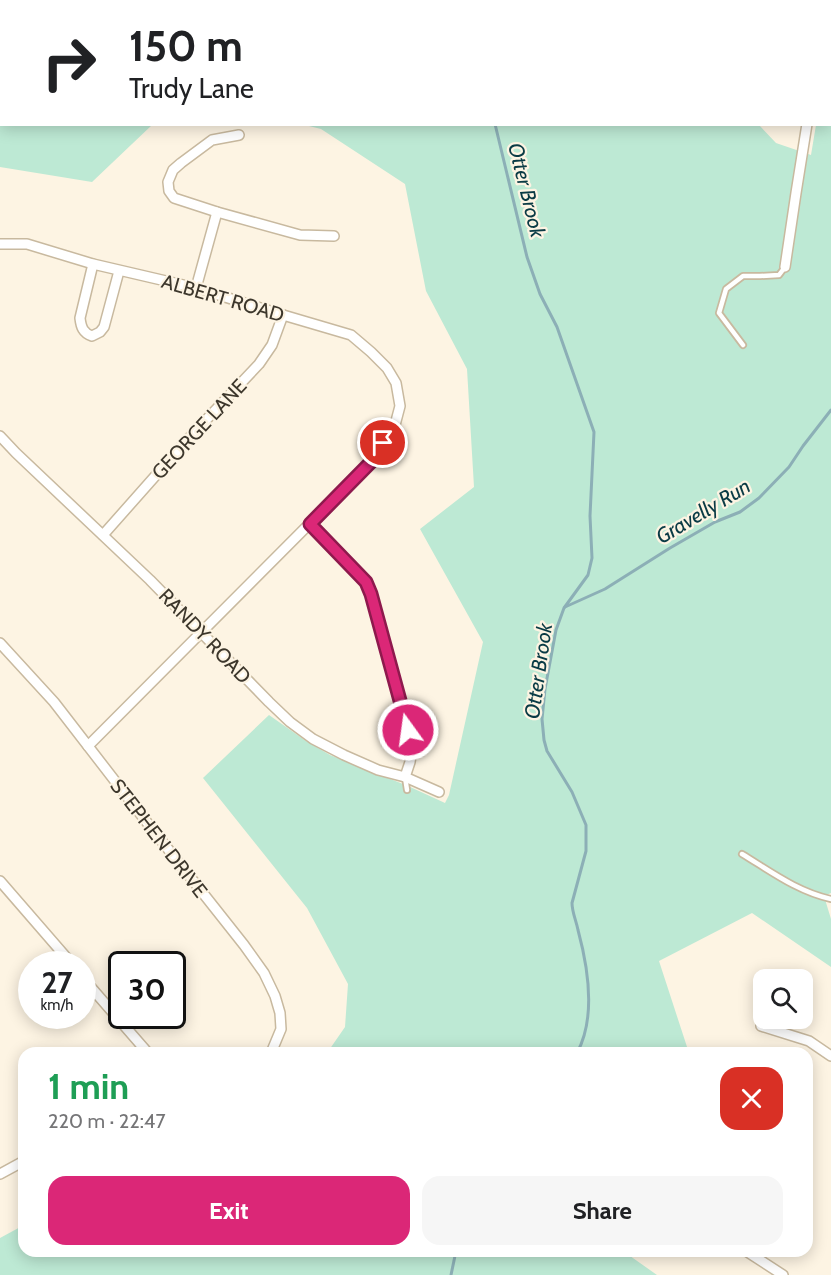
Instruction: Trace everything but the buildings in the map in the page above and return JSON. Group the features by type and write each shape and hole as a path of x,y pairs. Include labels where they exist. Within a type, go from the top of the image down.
{"street":[{"path":"785,267 807,126"},
{"path":"239,135 212,140 181,162 173,170 168,182 169,191 174,198 300,235 334,236"},
{"path":"196,288 217,212"},
{"name":"ALBERT ROAD","path":"0,244 27,244 119,271 196,288 351,335 371,352 387,368 396,383 400,406 395,425 371,462 310,524"},
{"path":"93,264 80,318 81,327 86,334 92,336 104,327 119,271"},
{"name":"GEORGE LANE","path":"103,535 188,439 259,364 272,345 282,315"},
{"name":"RANDY ROAD","path":"0,436 150,580 290,722 313,739 378,770 405,777 439,792"},
{"path":"88,747 310,524 366,582 371,594 412,748 405,777"},
{"name":"STEPHEN DRIVE","path":"0,643 54,702 264,973 280,1013 281,1029 274,1047"},
{"path":"0,881 61,951"},
{"path":"96,993 143,1047"},
{"path":"771,1029 809,1041 831,1056"},
{"path":"0,1174 18,1164"},
{"path":"755,1257 783,1275"}],"lane":[{"path":"743,345 719,313 726,289 743,276 779,275 785,267"},
{"path":"405,777 407,790"},
{"path":"742,854 791,884 831,899"}],"green space":[{"path":"0,126 151,126 92,182 0,167"},
{"path":"309,126 760,126 776,143 811,155 816,126 831,126 831,893 824,896 831,919 831,967 752,913 659,961 687,1047 331,1047 345,1027 348,984 307,908 203,778 269,715 330,755 445,803 449,795 483,642 420,529 474,487 467,369 426,291 405,184 321,129"},
{"path":"18,1228 18,1257 632,1257 657,1275 0,1275 0,1238"}],"waterway":[{"name":"Otter Brook","path":"495,126 527,257 540,294 557,327 594,432 590,516 592,558 588,575 564,608 556,630 542,719 547,751 572,792 586,825 586,851 572,903 585,960 588,992 587,1024 580,1047"},
{"name":"Gravelly Run","path":"565,607 605,589 715,522 740,512 759,498 789,467 831,410"},
{"name":"Otter Brook","path":"451,1275 455,1257"}],"route":[{"path":"383,443 371,462 310,524 366,582 408,730"}]}
